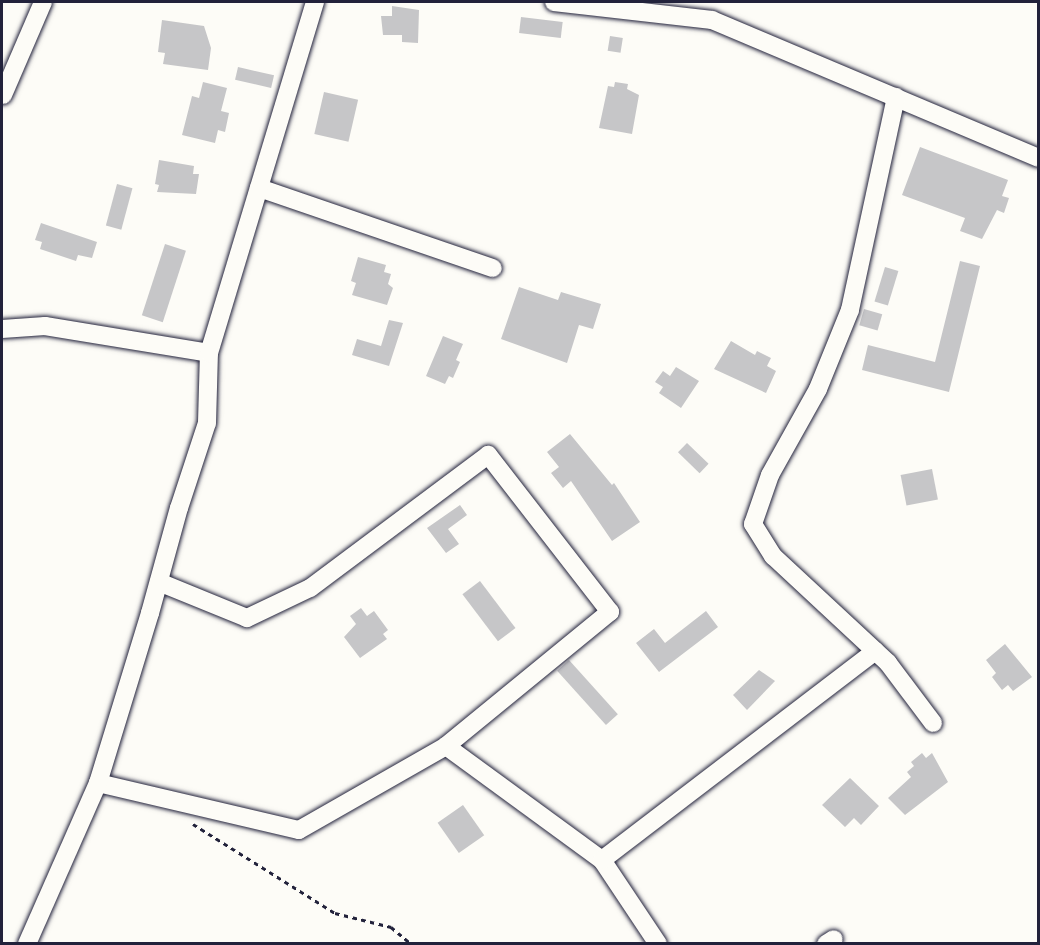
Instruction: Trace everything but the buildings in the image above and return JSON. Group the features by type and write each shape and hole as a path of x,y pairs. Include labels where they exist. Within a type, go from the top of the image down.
{"street":[{"path":"3,95 43,2"},
{"path":"27,944 98,783 207,423 209,353 315,2"},
{"path":"554,2 712,20 1038,158"},
{"path":"896,98 850,310 818,389 770,475 753,524 773,556 875,651 933,723"},
{"path":"259,188 493,268"},
{"path":"2,329 45,326 209,353"},
{"path":"98,783 299,830 446,746 610,612 488,455 310,588 247,618 159,582"},
{"path":"602,860 875,651"},
{"path":"446,746 602,860 658,944"}],"path":[{"path":"183,818 335,913 391,927 411,944"}]}
